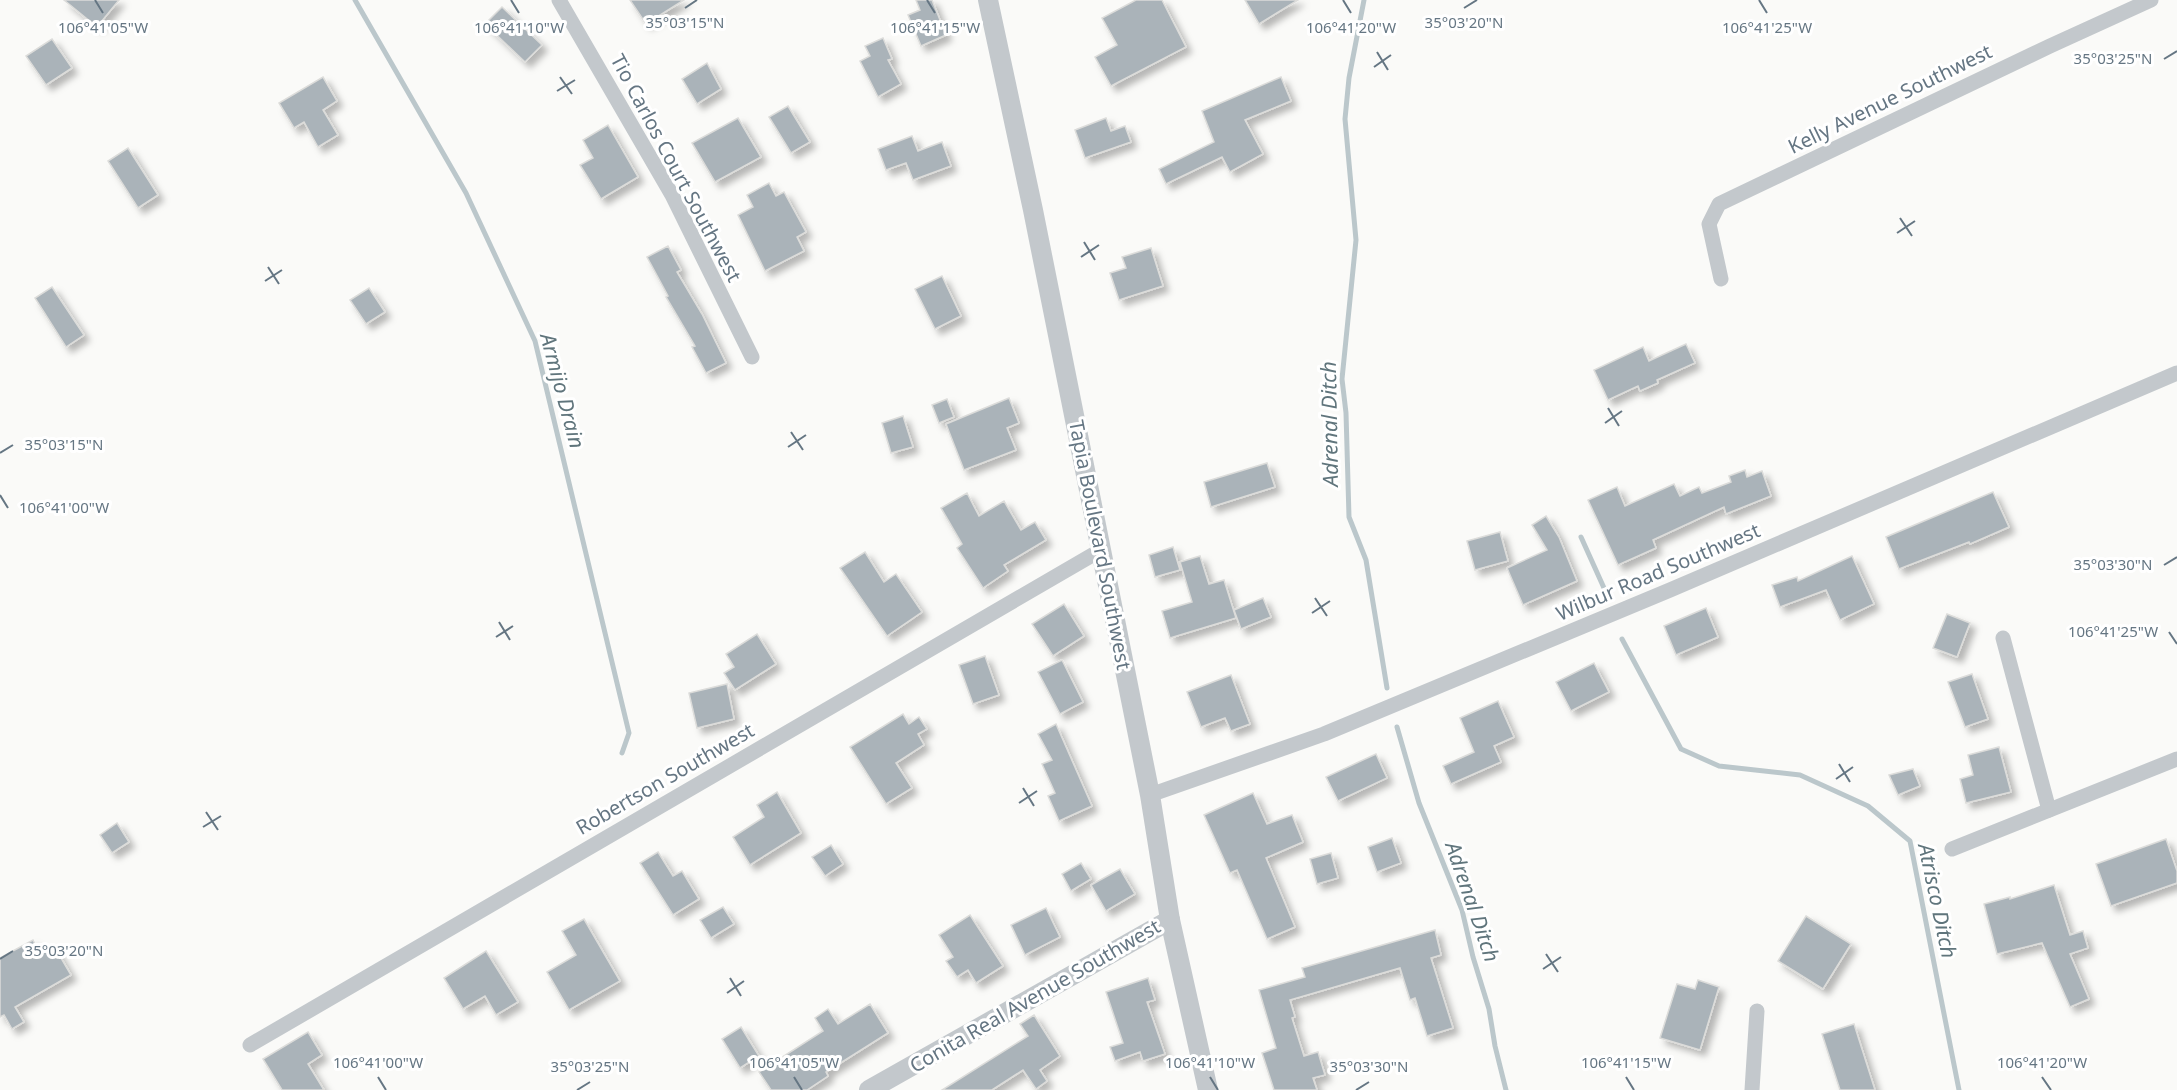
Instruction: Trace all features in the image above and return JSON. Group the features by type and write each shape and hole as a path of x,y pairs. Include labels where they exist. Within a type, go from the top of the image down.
{"street":[{"name":"Tio Carlos Court Southwest","path":"559,0 672,195 752,357"},
{"name":"Tapia Boulevard Southwest","path":"988,0 1033,210 1150,795 1170,920 1208,1090"},
{"name":"Kelly Avenue Southwest","path":"1721,279 1709,224 1719,204 2151,0"},
{"name":"Wilbur Road Southwest","path":"1150,795 1324,734 1681,586 2177,373"},
{"name":"Robertson Southwest","path":"250,1045 1101,550"},
{"path":"2003,638 2049,810"},
{"path":"1952,849 2177,759"},
{"name":"Conita Real Avenue Southwest","path":"868,1090 1170,920"},
{"path":"1752,1090 1757,1011"}],"building":[{"path":"64,0 119,0 97,27"},
{"path":"630,0 684,0 646,24"},
{"path":"916,0 932,0 946,35 921,46 908,15 920,10"},
{"path":"1136,0 1162,0 1186,47 1111,86 1095,57 1117,45 1102,18"},
{"path":"1245,0 1298,0 1259,24"},
{"path":"502,7 542,45 525,62 485,24"},
{"path":"883,38 892,59 888,60 901,84 878,97 860,61 870,56 865,46"},
{"path":"52,39 72,68 46,85 26,56"},
{"path":"707,63 721,89 697,104 682,79"},
{"path":"323,77 337,101 323,110 338,135 318,147 304,122 294,128 279,103"},
{"path":"1281,77 1291,101 1245,120 1263,154 1230,172 1222,157 1166,184 1159,169 1214,142 1202,111"},
{"path":"788,106 810,142 791,153 769,117"},
{"path":"738,118 761,157 715,182 692,143"},
{"path":"1106,118 1111,131 1125,126 1131,142 1085,158 1075,130"},
{"path":"608,125 638,177 601,199 580,165 593,158 583,140"},
{"path":"912,136 918,151 942,142 951,166 913,180 906,163 886,170 878,149"},
{"path":"128,148 158,195 138,208 108,161"},
{"path":"769,183 776,196 784,192 806,232 797,237 804,251 765,271 738,215 753,207 747,195"},
{"path":"668,246 681,270 677,272 702,314 726,363 706,373 692,347 695,346 666,297 668,296 647,257"},
{"path":"1151,248 1163,286 1119,300 1110,273 1126,268 1122,257"},
{"path":"942,276 961,316 935,329 915,289"},
{"path":"52,287 84,335 66,347 35,298"},
{"path":"369,288 385,312 366,324 350,300"},
{"path":"1686,344 1695,363 1657,380 1658,383 1640,391 1638,386 1608,400 1594,370 1643,347 1649,361"},
{"path":"1009,398 1019,423 1007,428 1016,450 964,470 946,424"},
{"path":"947,399 954,417 939,423 932,405"},
{"path":"903,416 913,447 891,453 882,423"},
{"path":"1267,463 1275,487 1211,507 1204,482"},
{"path":"1745,470 1747,477 1762,471 1771,496 1726,514 1724,507 1653,540 1656,548 1618,565 1588,500 1617,487 1625,506 1674,484 1680,496 1699,487 1702,493 1731,482 1729,476"},
{"path":"1993,492 2009,527 1970,544 1969,542 1899,569 1886,537"},
{"path":"967,493 979,516 1004,501 1021,530 1035,522 1046,540 1004,565 1008,571 983,588 957,548 962,544 941,508"},
{"path":"1546,516 1559,537 1577,581 1523,605 1507,568 1547,550 1532,525"},
{"path":"1500,532 1508,561 1475,570 1467,541"},
{"path":"1173,547 1180,570 1155,577 1149,555"},
{"path":"865,552 884,582 896,574 922,612 887,636 840,568"},
{"path":"1200,556 1209,584 1224,580 1236,618 1170,638 1162,611 1192,602 1180,562"},
{"path":"1852,556 1874,604 1840,620 1826,590 1780,607 1772,585 1797,577 1798,581"},
{"path":"1263,598 1271,617 1241,629 1234,610"},
{"path":"1064,604 1084,636 1053,656 1032,624"},
{"path":"1706,608 1718,637 1676,655 1664,626"},
{"path":"1947,614 1970,623 1957,657 1933,648"},
{"path":"757,634 776,664 735,690 724,673 734,667 726,654"},
{"path":"985,656 999,695 973,704 959,665"},
{"path":"1062,660 1083,702 1060,714 1038,672"},
{"path":"1594,663 1609,692 1571,711 1556,682"},
{"path":"1972,674 1988,719 1965,727 1948,682"},
{"path":"1231,675 1250,724 1231,731 1225,718 1201,727 1187,692"},
{"path":"727,684 734,719 697,728 689,693"},
{"path":"1498,701 1514,737 1494,746 1501,762 1451,784 1443,766 1474,752 1460,718"},
{"path":"903,714 909,724 919,717 927,729 918,734 924,745 896,763 912,788 886,804 850,747"},
{"path":"1056,724 1092,806 1059,821 1048,796 1055,793 1042,764 1052,760 1038,734"},
{"path":"1999,747 2011,792 1966,803 1960,779 1973,775 1968,755"},
{"path":"1376,754 1387,778 1338,801 1326,777"},
{"path":"1913,769 1920,786 1898,795 1889,775"},
{"path":"777,792 801,833 750,865 733,837 764,817 757,805"},
{"path":"1253,793 1267,824 1292,815 1303,842 1266,858 1295,927 1267,939 1237,870 1230,873 1204,815"},
{"path":"117,823 129,842 112,853 100,835"},
{"path":"1392,838 1401,863 1377,872 1368,847"},
{"path":"2166,839 2177,871 2177,883 2111,906 2096,864"},
{"path":"831,845 843,864 825,876 812,857"},
{"path":"658,852 673,876 682,871 699,899 673,915 640,863"},
{"path":"1331,853 1338,878 1317,884 1310,859"},
{"path":"1081,863 1091,879 1071,891 1062,874"},
{"path":"1120,869 1135,894 1106,911 1091,885"},
{"path":"2054,885 2070,935 2083,931 2088,948 2070,954 2089,999 2070,1007 2042,943 1997,954 1984,904 2010,897 2010,899"},
{"path":"723,907 734,924 711,938 700,920"},
{"path":"1046,908 1060,937 1025,955 1011,925"},
{"path":"970,915 1003,966 976,983 968,970 957,977 946,961 953,957 939,935"},
{"path":"1806,916 1851,944 1823,989 1778,961"},
{"path":"584,919 620,981 569,1010 547,972 576,955 562,931"},
{"path":"1435,930 1441,955 1431,958 1453,1028 1427,1036 1415,998 1410,1000 1400,968 1290,1000 1295,1017 1292,1018 1304,1056 1318,1052 1325,1075 1313,1078 1317,1090 1274,1090 1262,1053 1276,1048 1259,990 1305,977 1302,968"},
{"path":"33,940 40,954 54,946 71,975 15,1007 24,1022 12,1029 4,1015 0,1017 0,958"},
{"path":"486,951 518,1002 496,1015 485,996 463,1009 444,978"},
{"path":"1148,978 1155,1000 1147,1002 1165,1054 1143,1061 1140,1052 1115,1061 1110,1047 1123,1043 1106,992"},
{"path":"1698,980 1719,987 1700,1050 1660,1038 1677,984 1695,989"},
{"path":"870,1004 888,1033 826,1072 828,1076 807,1090 771,1090 759,1072 823,1031 815,1018 828,1009 838,1024"},
{"path":"1034,1015 1060,1056 1040,1070 1047,1081 1036,1089 1023,1070 992,1090 942,1090 1028,1036 1020,1024"},
{"path":"1854,1024 1875,1090 1840,1090 1822,1034"},
{"path":"741,1027 759,1056 740,1068 722,1039"},
{"path":"308,1032 322,1055 308,1064 324,1090 282,1090 263,1059"}],"waterway":[{"name":"Armijo Drain","path":"355,0 466,193 535,341 629,733 622,753"},
{"name":"Adrenal Ditch","path":"1364,0 1349,78 1345,119 1356,240 1342,379 1346,413 1349,517 1366,560 1387,688"},
{"path":"1581,537 1604,588"},
{"name":"Atrisco Ditch","path":"1622,639 1681,749 1719,766 1800,775 1868,806 1910,841 1959,1090"},
{"name":"Adrenal Ditch","path":"1397,727 1419,803 1462,910 1489,1009 1506,1090"}]}
